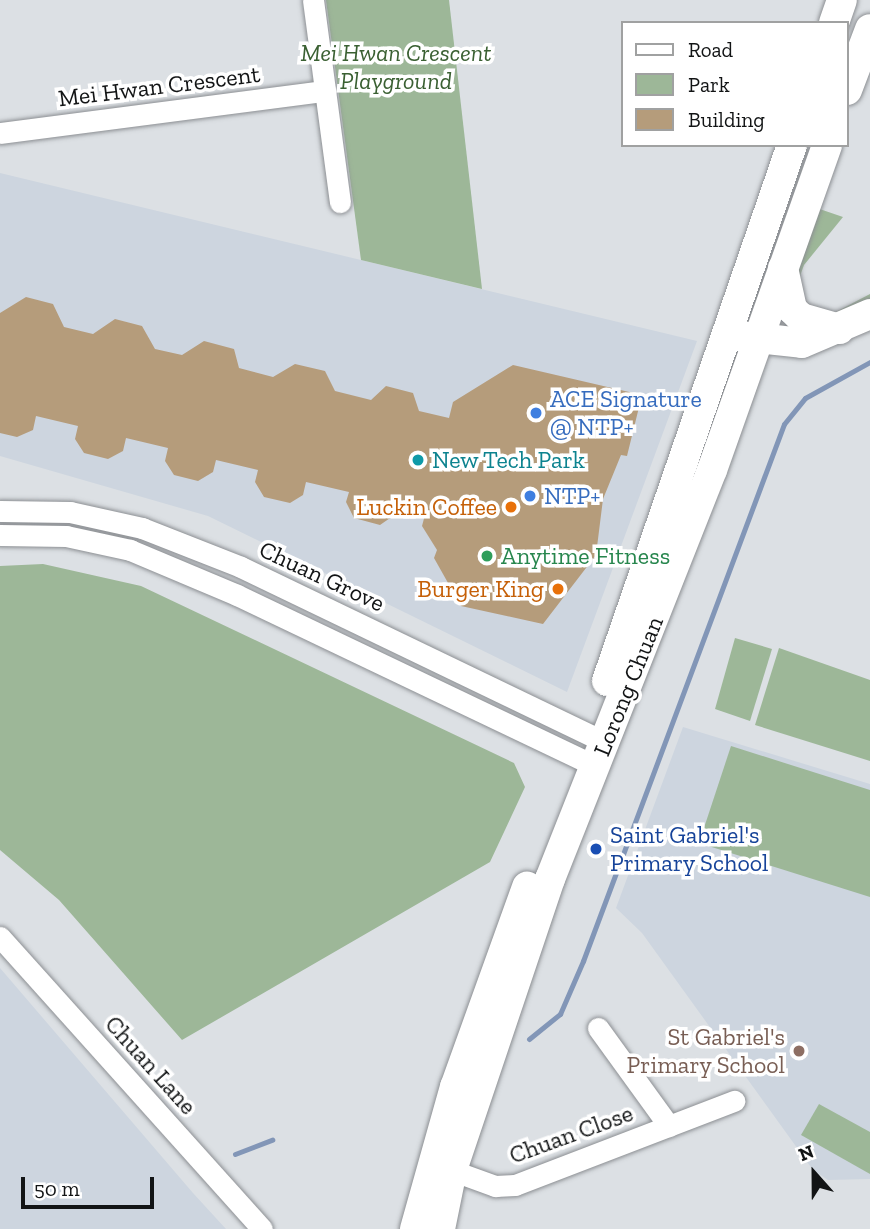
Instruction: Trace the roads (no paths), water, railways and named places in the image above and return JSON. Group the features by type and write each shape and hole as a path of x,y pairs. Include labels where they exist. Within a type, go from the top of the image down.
{"main road":[{"path":"835,21 842,0"},
{"path":"849,85 870,29"},
{"name":"Lorong Chuan","path":"415,1229 442,1166 550,879 726,332 791,147"},
{"name":"Lorong Chuan","path":"591,750 756,342 826,147"},
{"path":"782,264 792,309 838,330"},
{"path":"726,332 756,342 802,344 870,314"},
{"name":"Lorong Chuan","path":"440,1229 442,1166"}],"street":[{"path":"313,0 340,202"},
{"name":"Mei Hwan Crescent","path":"0,133 325,91"},
{"name":"Chuan Grove","path":"0,511 70,512 142,528 241,566 591,750"},
{"path":"0,535 66,536 130,550 591,750"},
{"name":"Chuan Lane","path":"0,937 262,1229"},
{"name":"Chuan Close","path":"598,1028 669,1126"},
{"name":"Chuan Close","path":"442,1166 495,1186 515,1185 734,1101"}],"waterway":[{"path":"529,1039 560,1014 583,961 784,424 805,398 870,362"},
{"path":"235,1154 272,1140"}],"place":[{"name":"ACE Signature @ NTP+","path":"536,413"},
{"name":"New Tech Park","path":"418,460"},
{"name":"NTP+","path":"530,496"},
{"name":"Luckin Coffee","path":"511,507"},
{"name":"Anytime Fitness","path":"487,556"},
{"name":"Burger King","path":"558,589"},
{"name":"Saint Gabriel's Primary School","path":"596,849"},
{"name":"St Gabriel's Primary School","path":"799,1051"}],"park label":[{"name":"Mei Hwan Crescent Playground","path":"396,67"}]}
